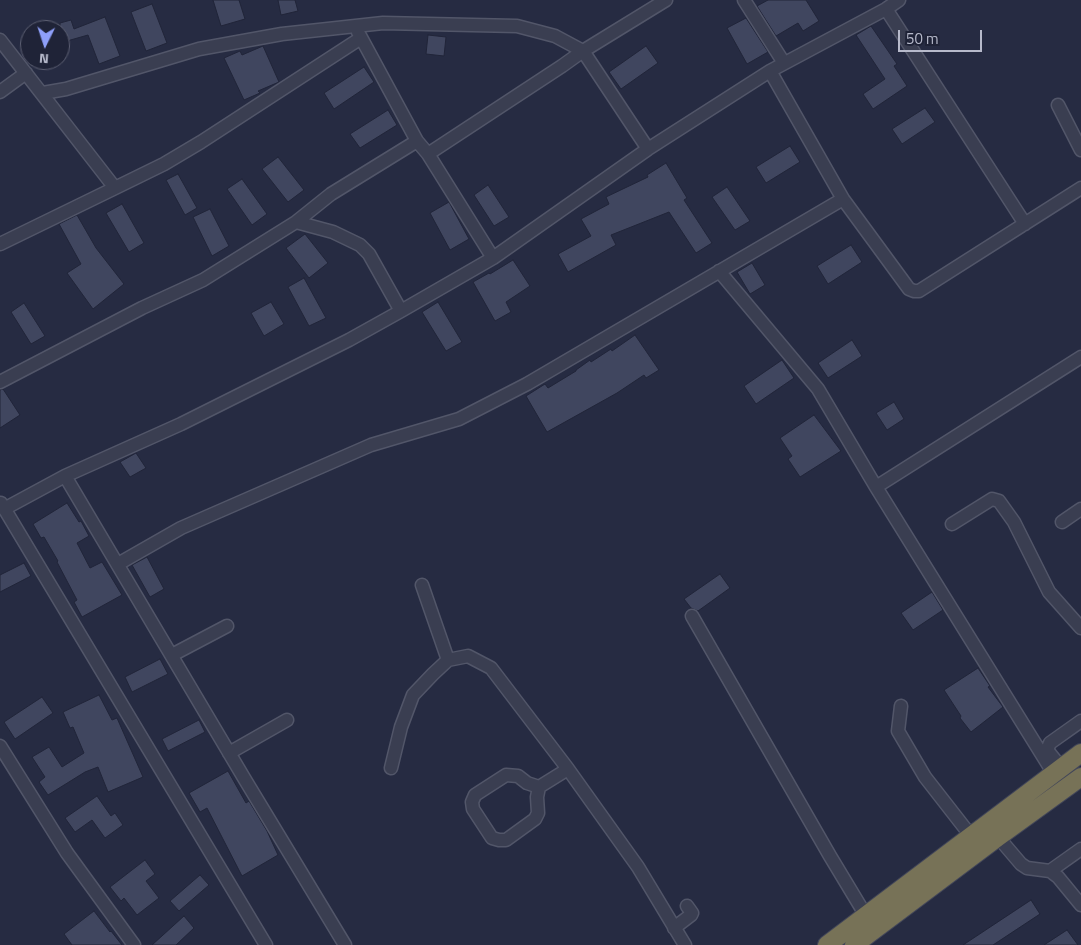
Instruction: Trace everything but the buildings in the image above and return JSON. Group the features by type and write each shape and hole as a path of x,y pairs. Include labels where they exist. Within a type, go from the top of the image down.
{"highway":[{"path":"827,945 1081,753"},
{"path":"854,945 998,837 1081,778"}],"street":[{"path":"428,154 583,51 666,0"},
{"path":"744,0 784,63"},
{"path":"266,945 2,505 181,424 349,340 401,311 493,258 648,149 770,71 886,9 899,0"},
{"path":"886,9 1025,224"},
{"path":"0,244 164,164 201,142 359,33 382,23 517,26 555,36 583,51 648,149"},
{"path":"43,93 66,89 199,49 282,34 359,33"},
{"path":"359,33 418,141 493,258"},
{"path":"0,40 115,188"},
{"path":"770,71 843,199 909,289 914,292 919,292 1081,188"},
{"path":"0,92 26,73"},
{"path":"1058,105 1081,150"},
{"path":"0,382 142,308 203,280 296,222 331,194 418,141"},
{"path":"118,564 181,528 371,445 459,419 527,384 843,199"},
{"path":"296,222 333,232 360,245 369,254 401,311"},
{"path":"720,271 818,389 876,487 1058,771"},
{"path":"876,487 1081,357"},
{"path":"65,476 345,945"},
{"path":"952,524 992,499 999,501 1014,522 1049,592 1081,628"},
{"path":"1062,522 1081,509"},
{"path":"422,585 448,660"},
{"path":"692,616 830,856 866,914"},
{"path":"172,655 227,626"},
{"path":"391,768 401,727 414,694 448,660 468,656 491,668 638,867 685,945"},
{"path":"901,706 898,731 925,777 971,836"},
{"path":"229,753 287,720"},
{"path":"1058,771 1047,750 1050,743 1081,721"},
{"path":"0,746 68,852 134,945"},
{"path":"539,787 527,783 518,776 506,775 475,795 472,802 473,809 492,838 506,840 535,819 538,813 537,797 539,787 568,770"},
{"path":"998,837 1027,868 1050,871 1058,877 1081,905"},
{"path":"1050,871 1081,849"},
{"path":"674,928 691,915 692,913 687,906"}]}
